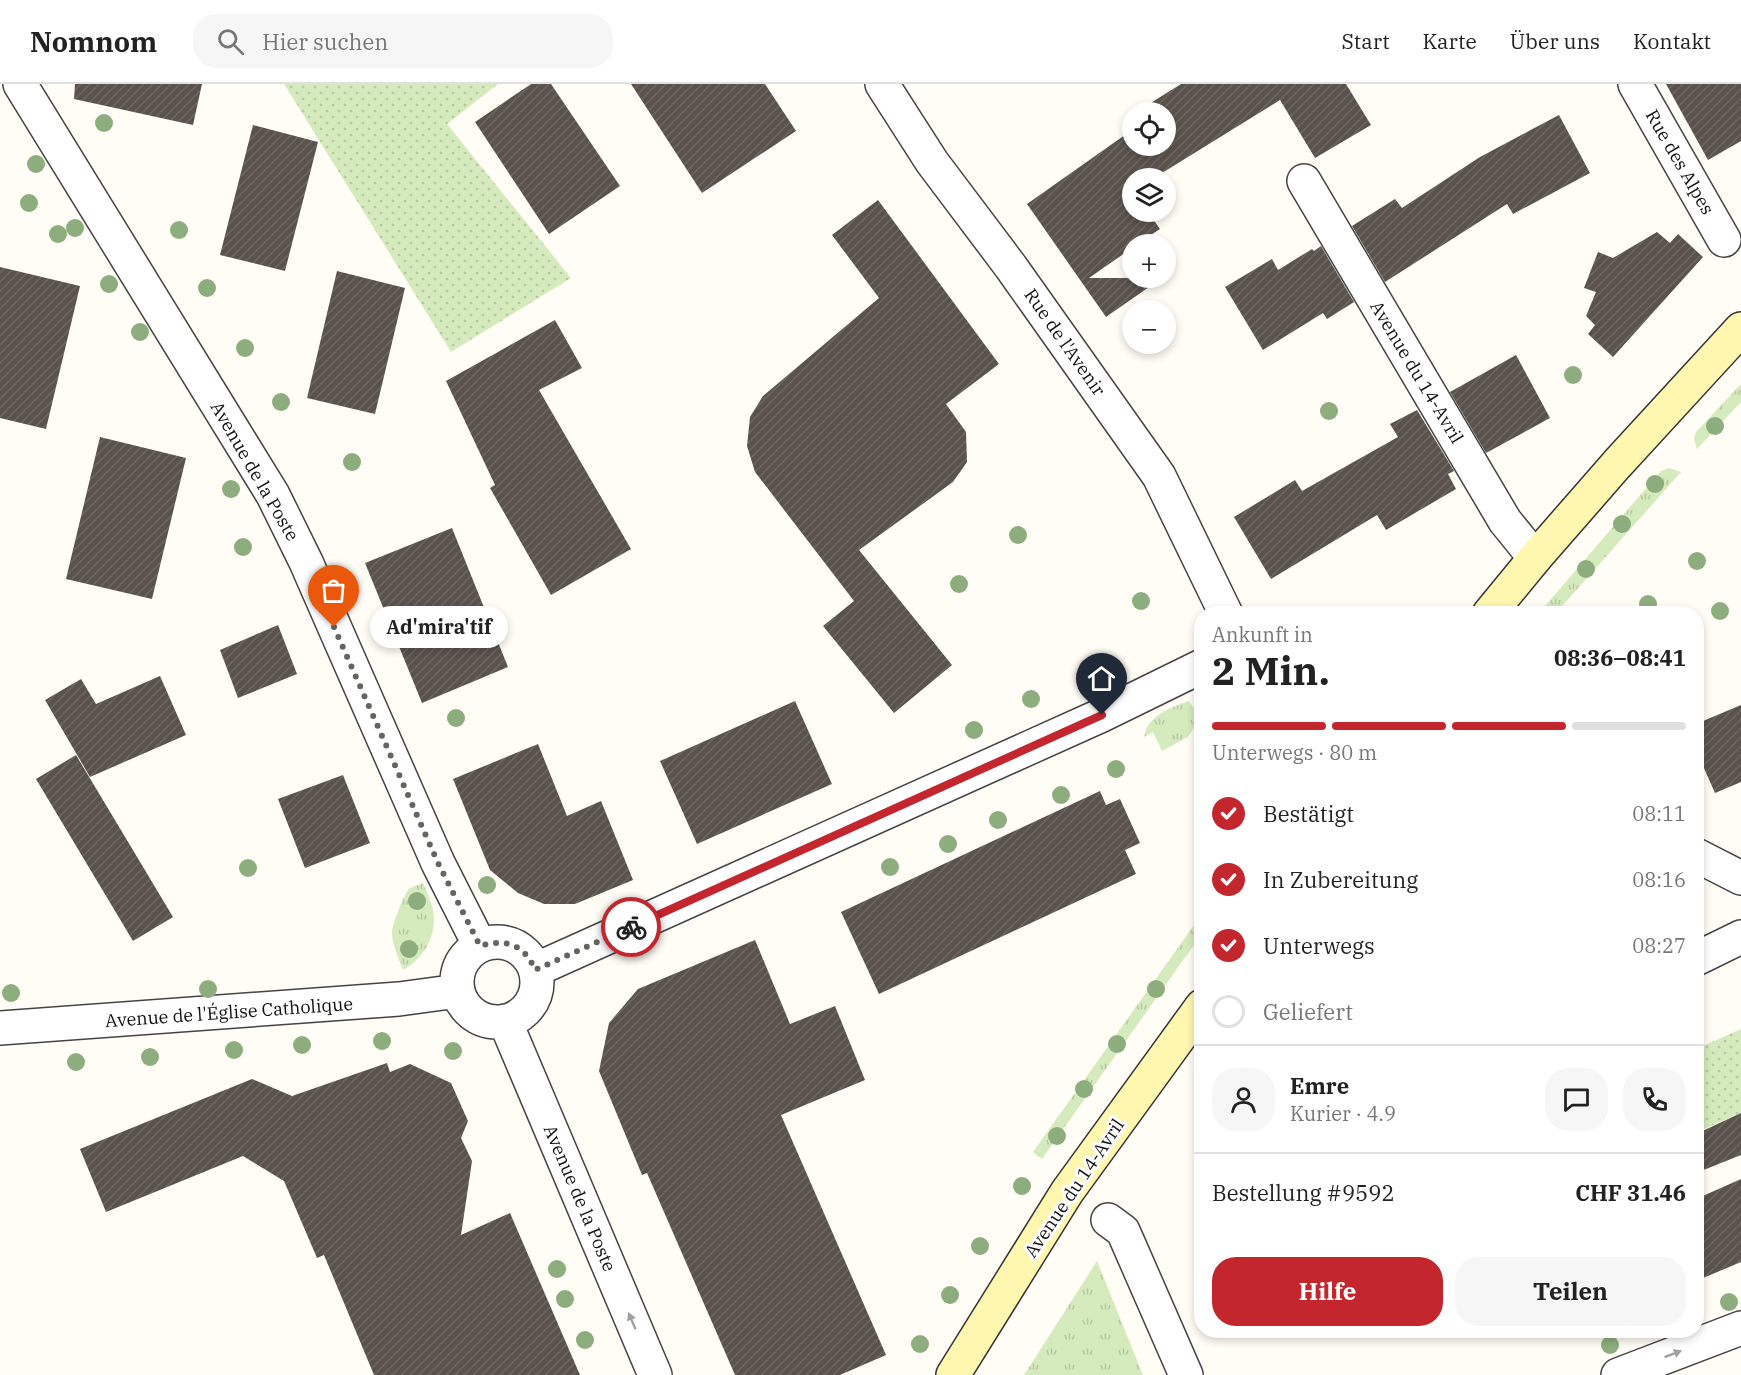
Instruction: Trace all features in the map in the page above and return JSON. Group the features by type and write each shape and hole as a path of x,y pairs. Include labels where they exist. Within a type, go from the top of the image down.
{"main road":[{"path":"1496,606 1686,387 1741,329"},
{"name":"Avenue du 14-Avril","path":"953,1375 1067,1192 1194,1017"}],"street":[{"name":"Avenue de la Poste","path":"20,84 273,495 306,562 438,863 480,946"},
{"name":"Rue de l'Avenir","path":"882,84 932,162 1011,267 1160,476 1222,606"},
{"name":"Rue des Alpes","path":"1635,84 1724,240"},
{"name":"Avenue du 14-Avril","path":"1304,181 1505,521 1535,558"},
{"path":"535,970 1102,715 1194,670"},
{"path":"1704,859 1741,878"},
{"path":"1704,955 1741,937"},
{"path":"491,942 503,942 523,951 531,960 535,970 537,982 535,993 523,1013 513,1019 490,1022 478,1018 462,1002 458,991 457,978 460,964 469,953 491,942"},
{"name":"Avenue de l'Église Catholique","path":"0,1029 399,999 458,991"},
{"name":"Avenue de la Poste","path":"505,1021 655,1375"},
{"path":"1108,1220 1123,1231 1186,1375"},
{"path":"1618,1375 1741,1328"}],"green space":[{"path":"284,84 498,84 447,124 571,278 451,352"},
{"path":"1741,384 1741,402 1697,449 1694,439 1696,432"},
{"path":"1669,468 1681,472 1562,606 1545,606 1661,471"},
{"path":"1189,701 1194,709 1194,728 1188,737 1162,751 1153,732 1144,737 1150,723 1168,709"},
{"path":"423,883 434,915 432,934 424,951 403,970 393,942 392,930 407,892"},
{"path":"1194,925 1194,945 1042,1159 1033,1152"},
{"path":"1741,1029 1741,1113 1704,1129 1704,1045"},
{"path":"1097,1261 1143,1375 1024,1375"}],"building":[{"path":"75,84 202,84 193,125 74,99"},
{"path":"531,84 551,84 620,186 549,234 475,122"},
{"path":"631,84 765,84 796,131 702,193"},
{"path":"1181,84 1346,84 1371,125 1315,158 1280,100 1170,168 1122,168 1122,222 1155,222 1160,229 1152,234 1122,234 1122,255 1089,278 1122,278 1122,288 1148,288 1130,300 1122,300 1122,306 1106,317 1027,204 1122,137 1122,156 1176,156 1176,102 1152,102"},
{"path":"1666,84 1741,84 1741,141 1708,160"},
{"path":"1559,115 1590,173 1513,214 1507,204 1385,282 1352,226 1395,199 1402,208 1480,157"},
{"path":"253,125 318,142 285,271 220,255"},
{"path":"878,200 999,364 946,404 966,432 967,462 953,482 859,550 952,665 894,713 823,626 854,601 755,472 747,446 750,417 763,396 879,298 832,235"},
{"path":"1657,232 1670,243 1678,234 1703,257 1613,357 1588,334 1595,325 1586,316 1596,292 1584,288 1598,252 1613,258"},
{"path":"1321,246 1354,302 1327,319 1323,313 1263,350 1225,287 1272,259 1278,270"},
{"path":"0,267 80,286 46,429 0,418"},
{"path":"337,271 405,288 375,414 307,398"},
{"path":"555,320 582,368 539,390 631,549 551,595 490,488 495,485 446,381"},
{"path":"1516,355 1550,418 1486,453 1450,392"},
{"path":"1417,410 1454,471 1448,474 1456,489 1386,530 1377,515 1271,579 1234,517 1295,480 1302,491 1398,437 1390,424"},
{"path":"100,437 186,458 152,599 66,579"},
{"path":"452,528 508,667 422,703 365,563"},
{"path":"278,625 297,674 238,698 220,650"},
{"path":"160,676 186,735 90,777 45,700 81,679 96,704"},
{"path":"795,701 832,784 697,844 660,761"},
{"path":"1741,705 1741,782 1715,793 1704,768 1704,721"},
{"path":"538,744 567,816 601,801 633,880 575,904 544,904 518,893 490,870 453,779"},
{"path":"76,755 173,917 133,941 36,779"},
{"path":"343,775 370,843 305,868 278,799"},
{"path":"1100,791 1106,805 1120,799 1140,843 1125,850 1136,874 879,994 841,912"},
{"path":"755,940 790,1024 835,1006 865,1080 781,1115 886,1355 840,1375 735,1375 647,1173 642,1175 599,1071 609,1023 638,989"},
{"path":"387,1063 390,1072 410,1064 451,1083 468,1121 461,1138 472,1161 461,1235 510,1213 580,1375 374,1375 324,1255 317,1258 284,1181 243,1156 106,1212 80,1149 252,1079 292,1096"},
{"path":"1741,1113 1741,1155 1704,1170 1704,1130"},
{"path":"1741,1179 1741,1262 1704,1278 1704,1195"}],"way so far":[{"path":"334,627 438,863 480,946 491,942 513,945 531,960 535,970 631,927"}],"place":[{"name":"Ad'mira'tif","path":"334,627"}],"route":[{"path":"631,927 1102,715"}]}
